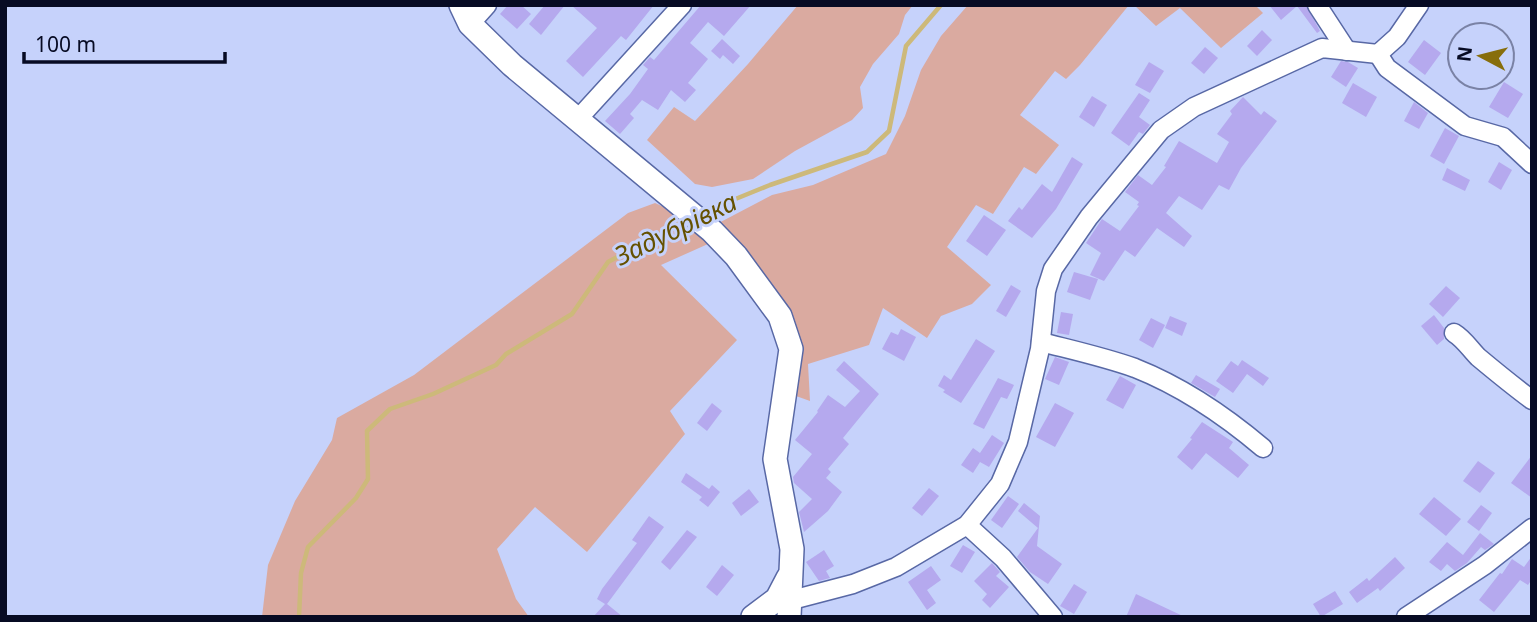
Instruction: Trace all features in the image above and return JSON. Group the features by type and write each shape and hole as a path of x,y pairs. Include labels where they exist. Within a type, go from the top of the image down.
{"main road":[{"path":"465,15 512,65 712,231 736,256 780,316 787,332 790,368 775,459 792,549 789,609"},
{"path":"753,617 777,599 790,576"}],"street":[{"path":"465,15 487,5"},
{"path":"577,120 682,5"},
{"path":"1317,5 1347,51"},
{"path":"789,609 896,567 967,525 1000,484 1018,442 1041,342 1046,291 1054,269 1089,217 1161,130 1194,107 1322,48 1378,54 1397,37 1419,5"},
{"path":"1378,54 1387,68 1465,126 1503,137 1532,164"},
{"path":"1454,333 1504,379 1532,400"},
{"path":"1041,342 1113,361 1158,378 1223,414 1263,448"},
{"path":"967,525 1003,558 1053,617"},
{"path":"1406,617 1485,565 1532,528"}],"shaded area":[{"path":"798,5 913,5 905,15 899,34 873,64 860,87 863,108 852,120 795,151 753,179 712,187 695,184 647,140 674,107 695,121"},
{"path":"968,5 1129,5 1080,65 1066,79 1055,71 1020,115 1059,145 1036,174 1024,167 993,214 976,205 947,247 991,285 972,304 941,316 927,338 883,308 869,345 808,364 810,401 796,396 800,376 797,350 713,226 772,195 813,185 886,154 905,116 921,70 941,36"},
{"path":"1134,5 1255,5 1263,13 1221,48 1180,8 1156,26"},
{"path":"655,203 677,213 700,229 708,244 661,265 737,340 670,411 685,434 587,552 535,507 497,549 516,599 529,617 262,617 268,565 295,501 332,440 337,418 414,375 628,213"}],"building":[{"path":"508,5 521,5 531,14 517,29 500,14"},
{"path":"545,5 565,5 541,35 529,24"},
{"path":"571,5 654,5 626,40 621,36 583,77 566,61 597,28"},
{"path":"701,5 751,5 724,36 708,22 690,43 708,59 688,83 696,90 685,102 671,90 658,110 642,100 630,114 634,118 620,134 605,121 648,69 643,65 650,57 654,60"},
{"path":"1269,5 1306,5 1320,31 1317,33 1297,6 1281,20"},
{"path":"1262,30 1272,40 1257,56 1247,46"},
{"path":"722,39 740,56 733,64 723,55 720,59 711,51"},
{"path":"1424,40 1441,53 1425,75 1408,62"},
{"path":"1205,47 1218,58 1204,74 1191,63"},
{"path":"1341,61 1358,68 1346,87 1331,77"},
{"path":"1149,62 1164,71 1150,93 1135,85"},
{"path":"1353,83 1377,97 1366,117 1342,103"},
{"path":"1516,90 1523,94 1508,118 1489,107 1499,91"},
{"path":"1139,93 1150,100 1139,117 1150,125 1143,134 1139,132 1129,146 1111,133"},
{"path":"1092,96 1107,105 1094,127 1079,117"},
{"path":"1243,97 1261,115 1264,111 1277,121 1241,168 1229,190 1219,185 1202,210 1179,196 1166,213 1192,236 1184,247 1157,228 1135,257 1125,250 1104,281 1090,275 1101,253 1086,243 1102,219 1120,231 1139,206 1139,202 1125,192 1138,175 1152,185 1166,167 1164,166 1179,141 1217,163 1229,142 1217,134 1232,114 1230,111"},
{"path":"1414,102 1428,113 1419,129 1404,121"},
{"path":"1445,128 1459,136 1444,164 1430,156"},
{"path":"1072,157 1083,164 1056,209 1032,238 1008,221 1019,207 1022,210 1042,184 1052,192"},
{"path":"1499,162 1512,170 1501,190 1488,182"},
{"path":"1447,168 1470,180 1465,191 1442,180"},
{"path":"984,215 1006,230 987,256 966,241"},
{"path":"1074,272 1098,279 1090,300 1067,292"},
{"path":"1011,285 1021,291 1006,317 996,311"},
{"path":"1446,286 1460,298 1443,317 1429,304"},
{"path":"1061,312 1073,314 1069,335 1057,333"},
{"path":"1434,315 1444,328 1444,339 1437,345 1421,326"},
{"path":"1170,316 1187,323 1182,336 1165,328"},
{"path":"1151,318 1165,325 1153,348 1139,340"},
{"path":"901,329 916,337 904,361 882,349 891,332 898,335"},
{"path":"976,339 995,351 961,403 938,386 944,375 951,380"},
{"path":"1055,357 1069,362 1059,385 1045,379"},
{"path":"1242,360 1269,378 1263,386 1247,374 1233,393 1216,381 1231,361 1238,366"},
{"path":"844,361 879,394 843,438 849,444 828,469 831,472 826,478 842,492 828,511 804,532 799,512 812,499 794,483 793,477 812,454 795,440 828,395 845,407 860,391 836,370"},
{"path":"1196,375 1220,389 1215,397 1191,383"},
{"path":"1120,376 1136,385 1123,409 1106,400"},
{"path":"998,378 1014,385 1007,399 1001,397 984,429 973,424"},
{"path":"712,403 722,411 707,431 697,423"},
{"path":"1055,403 1074,413 1055,447 1036,437"},
{"path":"1202,422 1233,442 1229,448 1249,465 1238,478 1206,453 1192,470 1177,457"},
{"path":"992,435 1004,443 989,467 980,462 973,473 961,465 973,448 980,453"},
{"path":"1532,455 1532,498 1511,483"},
{"path":"1478,461 1495,473 1480,493 1463,481"},
{"path":"686,473 709,489 712,485 720,492 708,507 699,500 702,497 681,482"},
{"path":"929,488 939,496 922,516 912,508"},
{"path":"749,489 759,502 741,516 732,503"},
{"path":"1008,496 1019,504 1002,528 991,520"},
{"path":"1434,497 1461,519 1446,536 1419,514"},
{"path":"1024,503 1040,516 1037,546 1062,564 1048,584 1030,572 1017,557 1038,528 1018,511"},
{"path":"1481,505 1492,513 1479,531 1467,522"},
{"path":"649,516 664,527 607,604 623,617 593,617 605,604 597,599 602,589 637,543 632,540"},
{"path":"687,530 697,537 670,570 661,562"},
{"path":"1480,533 1494,544 1485,550 1481,547 1467,563 1455,571 1447,564 1441,571 1429,562 1447,542 1463,555"},
{"path":"963,545 975,552 962,573 950,566"},
{"path":"824,550 834,566 826,571 830,578 819,581 806,562"},
{"path":"1532,556 1532,579 1528,585 1520,580 1494,612 1479,600 1512,559 1524,567"},
{"path":"1395,557 1405,568 1380,591 1378,588 1357,603 1349,592 1367,578 1369,581"},
{"path":"992,563 1000,572 996,576 1009,587 990,608 982,600 987,594 974,581"},
{"path":"722,565 734,575 717,596 706,587"},
{"path":"931,566 941,580 927,590 936,603 927,610 908,582"},
{"path":"1074,584 1087,592 1074,614 1060,606"},
{"path":"1335,591 1343,604 1321,617 1313,604"},
{"path":"1136,594 1185,617 1126,617"}],"waterway":[{"name":"Задубрівка","path":"701,213 770,185 867,152 889,131 906,46 941,5"},
{"name":"Задубрівка","path":"299,617 301,573 308,547 356,498 368,479 367,431 390,409 433,394 496,365 506,354 572,314 608,262 686,220"}]}
